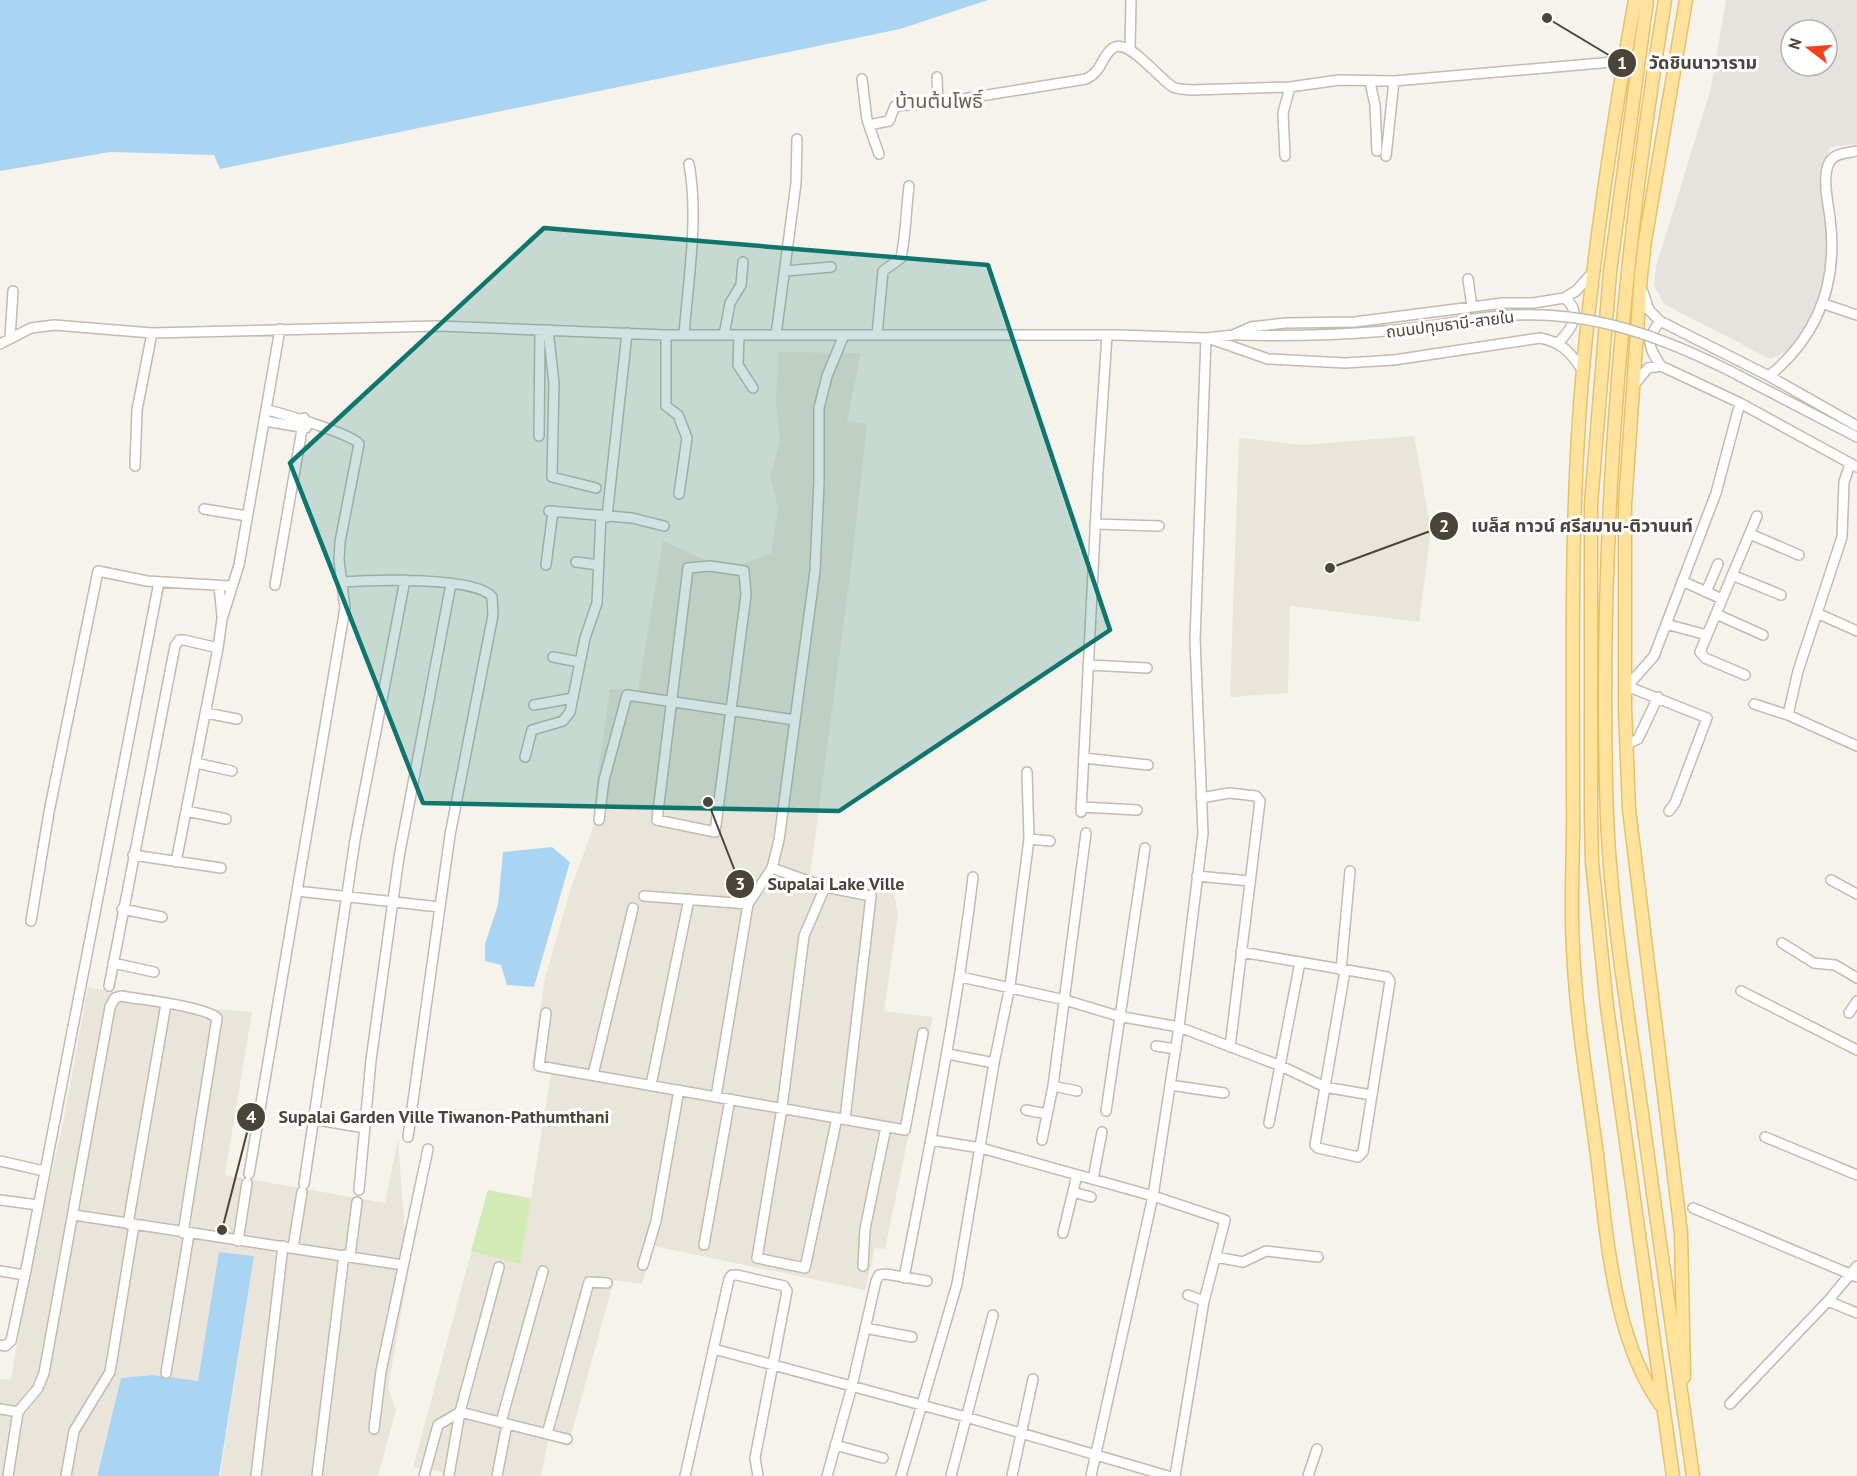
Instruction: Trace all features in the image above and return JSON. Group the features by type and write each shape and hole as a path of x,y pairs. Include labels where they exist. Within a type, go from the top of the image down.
{"main road":[{"path":"1635,0 1609,150 1583,371 1575,507 1572,901 1576,996 1607,1235 1622,1312 1637,1368 1648,1389 1664,1409"},
{"path":"1647,0 1626,140 1610,273 1591,504 1591,815 1595,898 1607,1007 1673,1476"},
{"path":"1665,0 1641,142 1616,384 1609,504 1606,656 1608,819 1627,1008 1681,1355"},
{"path":"1686,0 1641,274 1625,504 1623,612 1626,745 1631,821 1681,1233 1683,1408 1693,1476"},
{"path":"1598,235 1626,140"},
{"path":"1641,142 1645,241"},
{"path":"1606,656 1623,612"},
{"path":"1572,677 1590,700"}],"street":[{"path":"1130,49 1131,0"},
{"path":"869,125 889,121 896,106 938,103 1036,85 1086,79 1100,69 1112,48 1116,46 1130,49 1176,89 1290,87 1339,81 1394,81 1624,61"},
{"path":"937,76 938,103"},
{"path":"862,79 869,125 879,154"},
{"path":"1370,82 1382,153 1394,81"},
{"path":"1285,156 1283,113 1290,87"},
{"path":"776,335 796,183 797,139"},
{"path":"1769,376 1799,348 1824,304 1830,276 1833,243 1826,175 1829,163 1835,156 1857,151"},
{"path":"684,335 692,216 692,182 689,164"},
{"path":"877,335 883,271 901,258 908,220 906,211 909,186"},
{"path":"724,335 730,303 741,285 743,262"},
{"path":"786,271 831,267"},
{"path":"0,344 31,328 54,325 152,333 280,329 506,328 666,335 1107,335 1206,338 1233,335 1251,327 1285,323 1406,317 1564,298 1576,291 1594,271"},
{"path":"1641,274 1644,299 1649,310 1660,321 1769,376 1857,426"},
{"path":"1468,279 1472,308"},
{"path":"9,338 13,291"},
{"path":"1558,343 1575,322 1574,309 1564,298"},
{"path":"1824,304 1857,315"},
{"name":"ถนนปทุมธานี-สายใน","path":"1233,335 1356,335 1440,326 1502,315 1537,314 1593,320 1675,344 1857,437"},
{"path":"1660,321 1650,334 1649,342 1661,366"},
{"path":"176,862 222,619 230,586 239,565 280,329"},
{"path":"539,436 544,331"},
{"path":"544,331 554,394 552,477 596,488"},
{"path":"135,466 137,410 152,333"},
{"path":"525,757 532,730 567,717 573,698 579,662 597,603 604,516 627,333"},
{"path":"666,335 666,406 678,415 687,438 679,494"},
{"path":"739,335 738,365 753,388"},
{"path":"716,1097 748,904 772,868 780,840 815,571 819,482 819,408 826,376 844,335"},
{"path":"1107,335 1095,524 1082,809 1137,810"},
{"path":"1206,338 1268,359 1308,363 1363,363 1529,338 1558,343 1572,355 1583,371"},
{"path":"1091,1476 1153,1196 1176,1049 1203,833 1195,640 1206,338"},
{"path":"1633,386 1648,368 1661,366 1740,403 1854,466 1844,482 1842,537 1819,614 1798,671 1788,715"},
{"path":"1624,685 1632,681 1654,656 1716,493 1740,403"},
{"path":"238,1241 345,608 340,542 359,444 352,436 314,426 304,418 267,410"},
{"path":"275,585 304,418"},
{"path":"265,421 302,428 314,426"},
{"path":"204,509 247,516"},
{"path":"546,565 550,511 632,518 664,526"},
{"path":"1745,675 1705,658 1700,652 1757,516"},
{"path":"1095,524 1159,526"},
{"path":"1750,534 1799,555"},
{"path":"576,562 599,565"},
{"path":"1706,592 1718,564"},
{"path":"710,566 744,571 746,595 715,832 657,820 672,702 688,568 710,566"},
{"path":"31,921 49,812 98,571 159,582 230,586"},
{"path":"1732,574 1781,595"},
{"path":"342,582 405,580 482,588 492,597 493,605 439,908 408,1137"},
{"path":"256,1476 288,1247 303,1188 355,840 405,580"},
{"path":"1682,581 1722,599"},
{"path":"0,1345 5,1346 11,1341 26,1275 44,1171 159,582"},
{"path":"358,1190 393,903 408,804 451,584"},
{"path":"219,586 222,619"},
{"path":"1716,614 1763,635"},
{"path":"1819,614 1857,631"},
{"path":"1666,624 1707,635"},
{"path":"109,986 122,909 176,643 184,640 218,648"},
{"path":"553,657 579,662"},
{"path":"1088,665 1147,668"},
{"path":"1624,685 1707,718 1675,803 1669,811"},
{"path":"599,820 604,780 627,695 795,720"},
{"path":"534,705 573,698"},
{"path":"1626,745 1638,739 1658,698"},
{"path":"1754,704 1788,715 1857,746"},
{"path":"206,713 237,719"},
{"path":"1084,758 1148,765"},
{"path":"196,763 232,771"},
{"path":"901,1476 957,1284 994,1062 1010,986 1029,839 1027,772"},
{"path":"1201,798 1229,793 1259,797 1230,1047"},
{"path":"186,811 226,819"},
{"path":"1042,1140 1053,1086 1086,833"},
{"path":"1029,839 1050,841"},
{"path":"1106,1111 1118,1016 1145,848"},
{"path":"133,855 221,868"},
{"path":"772,868 825,887 872,896 841,1119 805,1268 756,1258 782,1108 804,936 825,887"},
{"path":"1241,952 1343,970 1387,977 1390,981 1363,1152 1358,1157 1318,1148 1315,1145 1343,970 1350,871"},
{"path":"1197,876 1250,881"},
{"path":"904,1278 948,1054 961,977 973,877"},
{"path":"1831,880 1857,894"},
{"path":"297,891 439,908"},
{"path":"644,896 748,904"},
{"path":"651,1085 689,900"},
{"path":"593,1075 633,908"},
{"path":"122,909 162,917"},
{"path":"1782,942 1814,963 1835,964 1857,978"},
{"path":"1269,1123 1300,962"},
{"path":"112,963 154,972"},
{"path":"961,977 1010,986 1118,1016 1179,1027 1281,1066 1325,1087 1371,1095"},
{"path":"1740,991 1857,1050"},
{"path":"8,1476 18,1412 38,1388 44,1373 111,1002 121,996 210,1013 217,1018 218,1023 166,1373"},
{"path":"1849,1013 1857,1000"},
{"path":"66,1476 74,1431 110,1372 166,1004"},
{"path":"546,1013 539,1066 905,1130 923,1033"},
{"path":"1156,1046 1176,1049"},
{"path":"948,1054 994,1062"},
{"path":"1170,1085 1224,1093"},
{"path":"1053,1086 1077,1091"},
{"path":"643,1265 656,1221 679,1090"},
{"path":"704,1245 730,1099"},
{"path":"1026,1110 1047,1114"},
{"path":"312,1119 365,1128"},
{"path":"863,1266 865,1229 886,1126"},
{"path":"1093,1179 1102,1132"},
{"path":"1765,1137 1857,1175"},
{"path":"931,1140 981,1148 1153,1196 1224,1220 1204,1301 1175,1476"},
{"path":"374,1429 381,1371 428,1149"},
{"path":"0,1161 44,1171"},
{"path":"1063,1233 1077,1175"},
{"path":"1073,1192 1091,1197"},
{"path":"0,1200 38,1205"},
{"path":"317,1476 346,1256 357,1202"},
{"path":"1693,1208 1854,1275"},
{"path":"74,1215 403,1265"},
{"path":"1216,1257 1243,1262 1266,1251 1318,1257"},
{"path":"449,1474 460,1412 499,1266"},
{"path":"1731,1404 1854,1275 1857,1266"},
{"path":"0,1271 26,1275"},
{"path":"497,1476 504,1423 543,1271"},
{"path":"685,1476 732,1275 784,1286 787,1291 771,1364 755,1458 758,1476"},
{"path":"827,1476 852,1386 873,1288 879,1275 927,1281"},
{"path":"547,1434 589,1282 607,1283"},
{"path":"1188,1295 1204,1301"},
{"path":"1828,1301 1857,1313"},
{"path":"951,1476 993,1315"},
{"path":"865,1328 912,1336"},
{"path":"714,1348 966,1417 1153,1474 1168,1476"},
{"path":"1012,1476 1033,1379"},
{"path":"0,1409 18,1412"},
{"path":"424,1476 438,1425 460,1412 567,1439"},
{"path":"836,1445 883,1458"},
{"path":"1308,1476 1317,1449"}],"highlighted area":[{"path":"544,228 988,265 1110,630 839,811 423,803 290,463"}],"shaded area":[{"path":"1726,0 1857,0 1857,144 1830,147 1824,165 1829,255 1822,298 1796,347 1770,359 1664,304 1654,285 1656,267 1711,88"},
{"path":"778,352 861,353 847,421 867,424 852,561 810,876 894,893 898,915 884,1011 933,1017 885,1249 875,1248 865,1290 654,1246 642,1284 614,1280 568,1446 548,1441 541,1476 442,1476 443,1472 413,1467 488,1190 531,1198 551,1074 531,1071 545,978 571,888 594,825 597,779 610,689 638,690 663,541 703,559 742,564 771,553 778,507 770,477 780,441 776,402"},
{"path":"1414,436 1431,530 1419,622 1290,606 1288,693 1230,697 1239,438 1303,445"},
{"path":"88,987 213,1009 252,1012 225,1175 385,1203 398,1139 408,1274 388,1388 396,1410 378,1476 220,1476 254,1256 220,1252 198,1382 152,1375 121,1378 96,1476 0,1476 0,1379 11,1380 28,1277 63,1123"}],"green space":[{"path":"488,1190 531,1199 520,1264 471,1251"}],"water":[{"path":"0,0 988,0 900,29 220,169 214,155 110,152 0,171"},
{"path":"552,847 570,862 534,987 507,985 501,965 485,961 485,944 498,905 503,852"},
{"path":"219,1252 254,1256 219,1476 97,1476 121,1378 152,1375 198,1381"}],"place":[{"name":"วัดชินนาวาราม","path":"1547,18"},
{"name":"เบล็ส ทาวน์ ศรีสมาน-ติวานนท์","path":"1330,568"},
{"name":"Supalai Lake Ville","path":"708,802"},
{"name":"Supalai Garden Ville Tiwanon-Pathumthani","path":"222,1230"}],"district":[{"name":"บ้านต้นโพธิ์","path":"939,101"}]}
